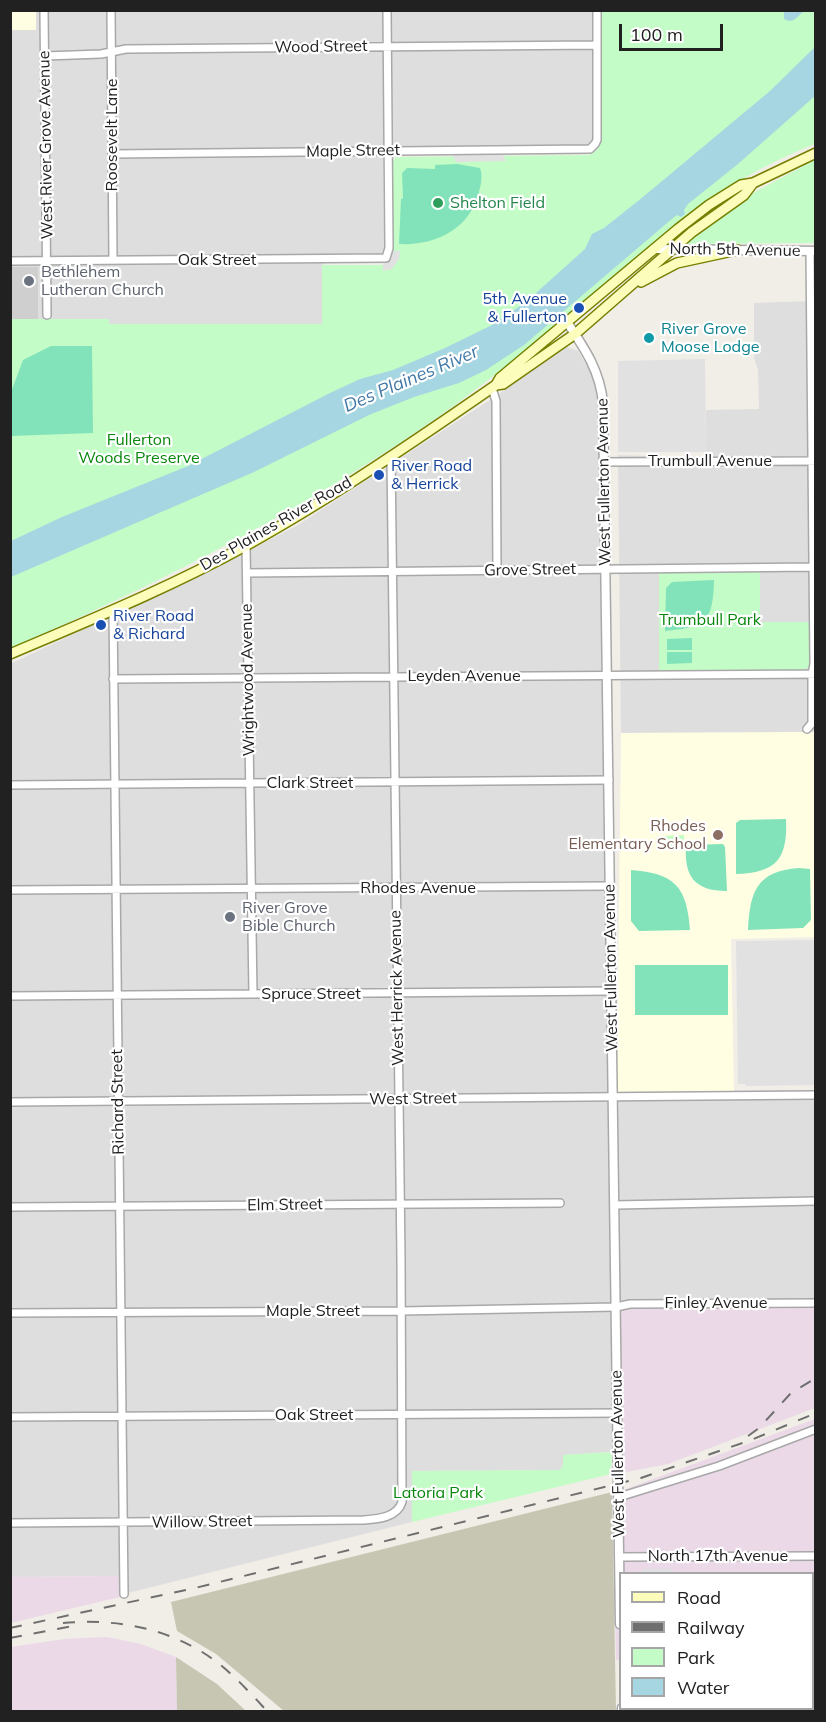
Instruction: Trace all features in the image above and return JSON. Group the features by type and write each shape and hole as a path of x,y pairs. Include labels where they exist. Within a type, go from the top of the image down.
{"main road":[{"name":"Des Plaines River Road","path":"494,387 500,378 709,205 741,184 753,183 816,153"},
{"name":"Des Plaines River Road","path":"10,654 112,611 246,545 390,458 494,387 504,384 575,334 710,218 744,195 753,183"},
{"path":"626,290 677,263 737,250"}],"street":[{"name":"West River Grove Avenue","path":"44,10 47,315"},
{"name":"Roosevelt Lane","path":"111,10 112,260"},
{"path":"387,10 388,151"},
{"path":"597,10 597,45"},
{"name":"Wood Street","path":"45,56 126,49 597,45"},
{"name":"Maple Street","path":"112,154 584,151 593,147 597,140 597,45"},
{"name":"Oak Street","path":"10,261 386,258 389,248 388,151"},
{"name":"North 5th Avenue","path":"654,249 813,251"},
{"path":"807,729 812,723 814,674 813,251"},
{"name":"West Fullerton Avenue","path":"567,322 593,362 601,384 606,569 620,1572"},
{"path":"494,387 497,570"},
{"name":"West Herrick Avenue","path":"390,458 402,1415 402,1502 400,1508 392,1514"},
{"name":"Trumbull Avenue","path":"604,462 814,460"},
{"name":"Wrightwood Avenue","path":"246,545 253,994"},
{"name":"Grove Street","path":"246,573 813,567"},
{"name":"Richard Street","path":"112,611 124,1594"},
{"name":"Leyden Avenue","path":"113,679 814,674"},
{"name":"Clark Street","path":"10,785 609,780"},
{"name":"Rhodes Avenue","path":"10,890 610,886"},
{"name":"Spruce Street","path":"10,996 612,991"},
{"name":"West Street","path":"10,1102 816,1095"},
{"path":"615,1204 816,1201"},
{"name":"Elm Street","path":"10,1207 560,1203"},
{"name":"Finley Avenue","path":"616,1307 630,1304 816,1303"},
{"name":"Maple Street","path":"10,1312 401,1311 616,1307"},
{"name":"Oak Street","path":"10,1417 618,1413"},
{"path":"619,1497 719,1466 816,1429"},
{"name":"Willow Street","path":"10,1523 363,1520 379,1519 392,1514"},
{"name":"North 17th Avenue","path":"620,1557 816,1556"}],"shaded area":[{"path":"11,10 36,11 36,30 11,30"},
{"path":"36,10 592,11 594,134 587,146 383,147 384,251 379,255 323,255 322,324 109,324 109,319 11,319 10,30 36,30"},
{"path":"450,151 500,151 506,161 456,162"},
{"path":"389,251 400,251 399,259 392,269 383,271 383,260"},
{"path":"811,260 815,260 815,732 621,733 618,455 706,458 706,410 759,409 758,370 754,358 754,303 811,301"},
{"path":"10,267 38,267 38,319 11,319"},
{"path":"567,347 578,351 595,380 598,403 612,1452 563,1455 563,1465 560,1470 413,1471 412,1522 124,1594 123,1576 11,1577 10,664 229,561 298,525"},
{"path":"705,359 706,452 618,452 618,361"},
{"name":"Rhodes Elementary School","path":"815,732 815,937 731,939 734,1091 617,1092 621,733"},
{"path":"815,940 815,1085 746,1086 738,1084 736,941"},
{"path":"815,1090 815,1308 620,1309 617,1092"},
{"path":"815,1308 815,1408 668,1464 621,1473 623,1416 620,1309"},
{"path":"815,1419 815,1711 629,1711 814,1710 814,1572 619,1572 619,1661 616,1660 612,1492 626,1489"},
{"path":"612,1492 616,1711 284,1711 216,1654 177,1631 171,1602"},
{"path":"642,1569 672,1569 672,1572 642,1572"},
{"path":"123,1576 124,1596 11,1623 10,1577"},
{"path":"107,1637 141,1644 176,1657 177,1711 11,1711 11,1647 64,1639"},
{"path":"176,1657 217,1684 246,1711 177,1711"}],"green space":[{"name":"Fullerton Woods Preserve","path":"600,11 815,11 815,144 763,168 699,207 488,380 352,473 185,567 11,648 11,319 109,319 109,324 322,324 322,265 382,265 388,263 393,255 392,163 396,157 589,155 597,150 602,136"},
{"path":"815,160 815,243 686,244 753,193"},
{"name":"Shelton Field","path":"457,164 480,168 481,171 479,192 468,216 449,233 438,238 412,244 399,244 401,199 403,198 402,173 407,168 435,169 435,165"},
{"path":"51,346 92,346 93,433 11,436 11,392 23,360"},
{"name":"Trumbull Park","path":"760,571 760,622 810,622 809,667 803,670 659,671 659,572"},
{"path":"714,580 712,605 704,620 690,627 665,631 666,588 672,582"},
{"path":"692,638 692,650 667,650 667,639"},
{"path":"667,652 692,652 692,663 667,664"},
{"path":"786,819 785,844 777,861 761,871 736,874 736,823 740,820"},
{"path":"684,835 684,850 663,850 663,836"},
{"path":"723,844 727,891 699,885 689,873 686,845"},
{"path":"799,868 810,869 811,920 803,928 748,930 751,904 758,886 774,873"},
{"path":"631,870 658,874 676,885 686,902 690,930 639,931 631,921"},
{"path":"635,965 728,965 728,1015 635,1015"},
{"name":"Latoria Park","path":"612,1452 611,1474 412,1522 412,1471 560,1470 563,1465 563,1455"}],"water":[{"path":"784,10 804,11 794,20 789,21 784,19"},
{"name":"Des Plaines River","path":"815,47 815,96 738,164 688,204 684,210 685,214 673,218 524,345 486,370 459,383 414,397 369,415 254,472 11,577 11,541 62,517 188,466 360,379 393,370 492,325 526,302 585,249 592,234 604,228 643,197 770,91"}],"railway":[{"path":"748,1436 759,1428 791,1393 816,1378"},
{"path":"10,1628 195,1588 641,1478 751,1440 816,1413"},
{"path":"63,1623 125,1624 145,1628 183,1642 201,1651 225,1668 268,1712"},
{"path":"10,1638 73,1626"}],"place":[{"name":"Shelton Field","path":"438,203"},
{"name":"Bethlehem Lutheran Church","path":"29,281"},
{"name":"5th Avenue & Fullerton","path":"579,308"},
{"name":"River Grove Moose Lodge","path":"649,338"},
{"name":"River Road & Herrick","path":"379,475"},
{"name":"River Road & Richard","path":"101,625"},
{"name":"Rhodes Elementary School","path":"718,835"},
{"name":"River Grove Bible Church","path":"230,917"}]}
